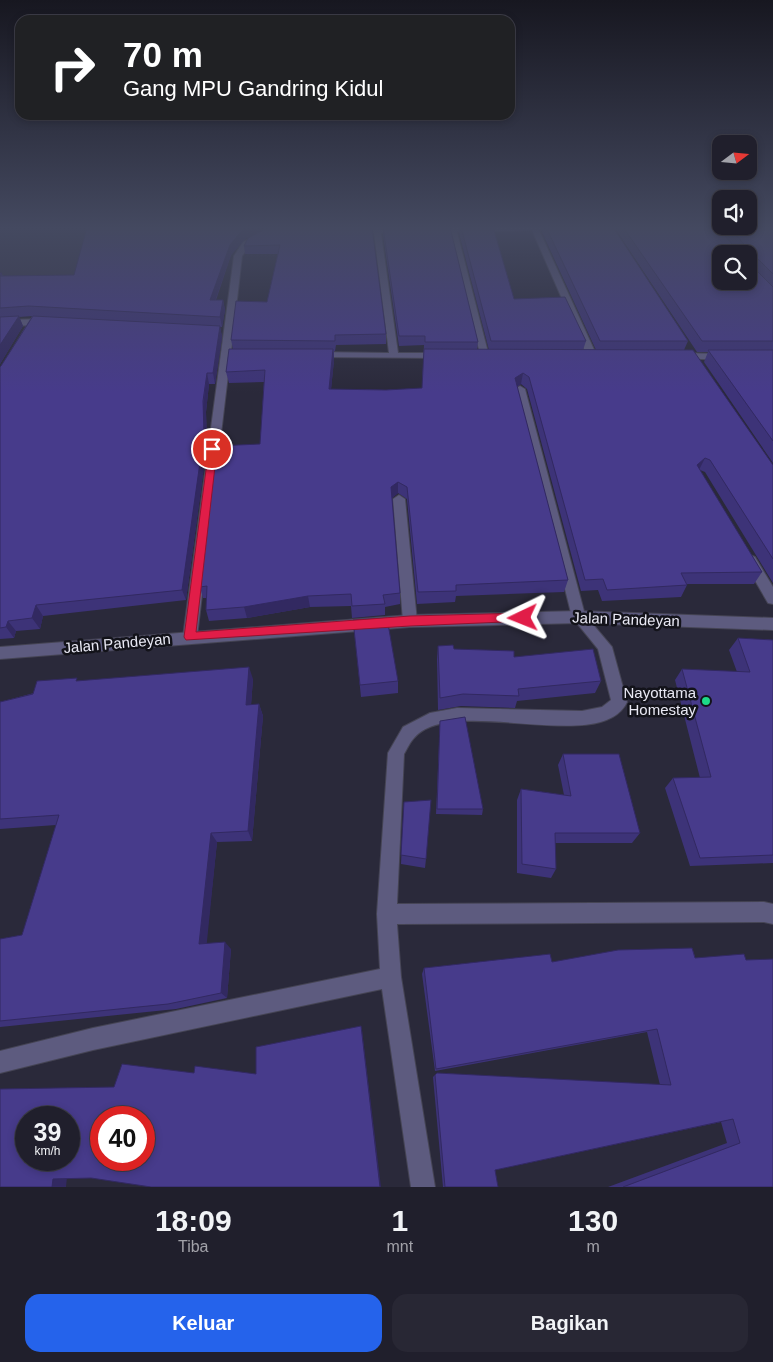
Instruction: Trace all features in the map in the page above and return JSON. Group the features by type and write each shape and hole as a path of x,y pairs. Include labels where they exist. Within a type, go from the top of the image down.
{"street":[{"path":"190,637 224,355 222,332 233,282"},
{"path":"384,282 394,356"},
{"path":"466,282 483,356"},
{"path":"559,282 592,356"},
{"path":"0,323 33,321 52,323"},
{"path":"24,336 33,321"},
{"path":"692,352 704,371"},
{"path":"667,356 692,352 734,357"},
{"path":"224,355 262,355"},
{"path":"309,355 454,356"},
{"path":"423,1187 391,976 388,914 396,753 399,743 407,730 420,723 456,714 572,720 606,714 619,702 606,647 579,617 520,389"},
{"path":"399,499 410,621"},
{"path":"743,548 773,599"},
{"name":"Jalan Pandeyan","path":"0,653 410,621 579,617 773,624"},
{"path":"388,914 764,912 773,914"},
{"path":"0,1062 93,1039 391,976"}],"shaded area":[{"path":"19,282 180,282 175,294"}],"building":[{"path":"0,282 216,282 210,300 223,300 220,317 29,306 0,308"},
{"path":"271,282 379,282 386,334 335,335 335,341 231,340 236,301 267,302"},
{"path":"391,282 463,282 478,342 425,342 425,336 399,336"},
{"path":"476,282 509,282 514,299 565,297 586,341 491,341"},
{"path":"572,282 649,282 688,341 600,341"},
{"path":"661,282 712,282 712,290 757,290 757,282 768,282 773,287 773,341 702,341"},
{"path":"19,316 0,345 0,317"},
{"path":"33,316 220,326 213,373 207,373 203,401 204,434 182,590 36,605 32,618 8,621 6,627 0,628 0,367"},
{"path":"229,349 333,349 329,389 386,390 422,388 424,349 693,350 773,465 773,559 710,460 705,458 697,465 762,572 681,573 687,585 607,590 603,579 585,580 529,377 523,373 515,378 568,580 456,585 456,591 418,592 407,487 398,482 391,487 400,593 383,595 385,604 352,606 351,594 308,596 244,607 206,610 207,586 200,587 217,446 260,444 265,370 226,372"},
{"path":"708,350 773,350 773,441"},
{"path":"387,618 398,681 360,685 353,620"},
{"path":"738,638 773,640 773,855 700,858 673,778 711,777 682,669 750,672"},
{"path":"453,645 454,649 514,651 514,657 593,649 601,681 518,689 519,696 463,694 440,698 438,646"},
{"path":"249,667 246,705 259,704 248,831 211,833 199,944 225,942 221,993 168,1004 0,1021 0,939 22,935 59,815 0,819 0,702 33,694 37,681 77,678 76,681"},
{"path":"465,717 483,809 437,809 440,721"},
{"path":"563,754 619,754 640,833 555,833 556,869 522,864 521,789 571,796"},
{"path":"431,800 426,859 401,855 404,802"},
{"path":"692,948 695,958 744,954 746,960 773,959 773,1187 623,1187 740,1143 733,1119 495,1170 498,1187 445,1187 435,1075 437,1073 671,1085 657,1029 436,1069 424,968 550,954 552,962 618,950"},
{"path":"361,1026 380,1187 151,1187 91,1178 53,1179 52,1187 0,1187 0,1089 114,1087 122,1064 194,1073 195,1066 256,1074 256,1047"}],"place":[{"name":"Nayottama Homestay","path":"706,701"}],"route":[{"path":"212,449 190,637 410,621 523,618"}]}
